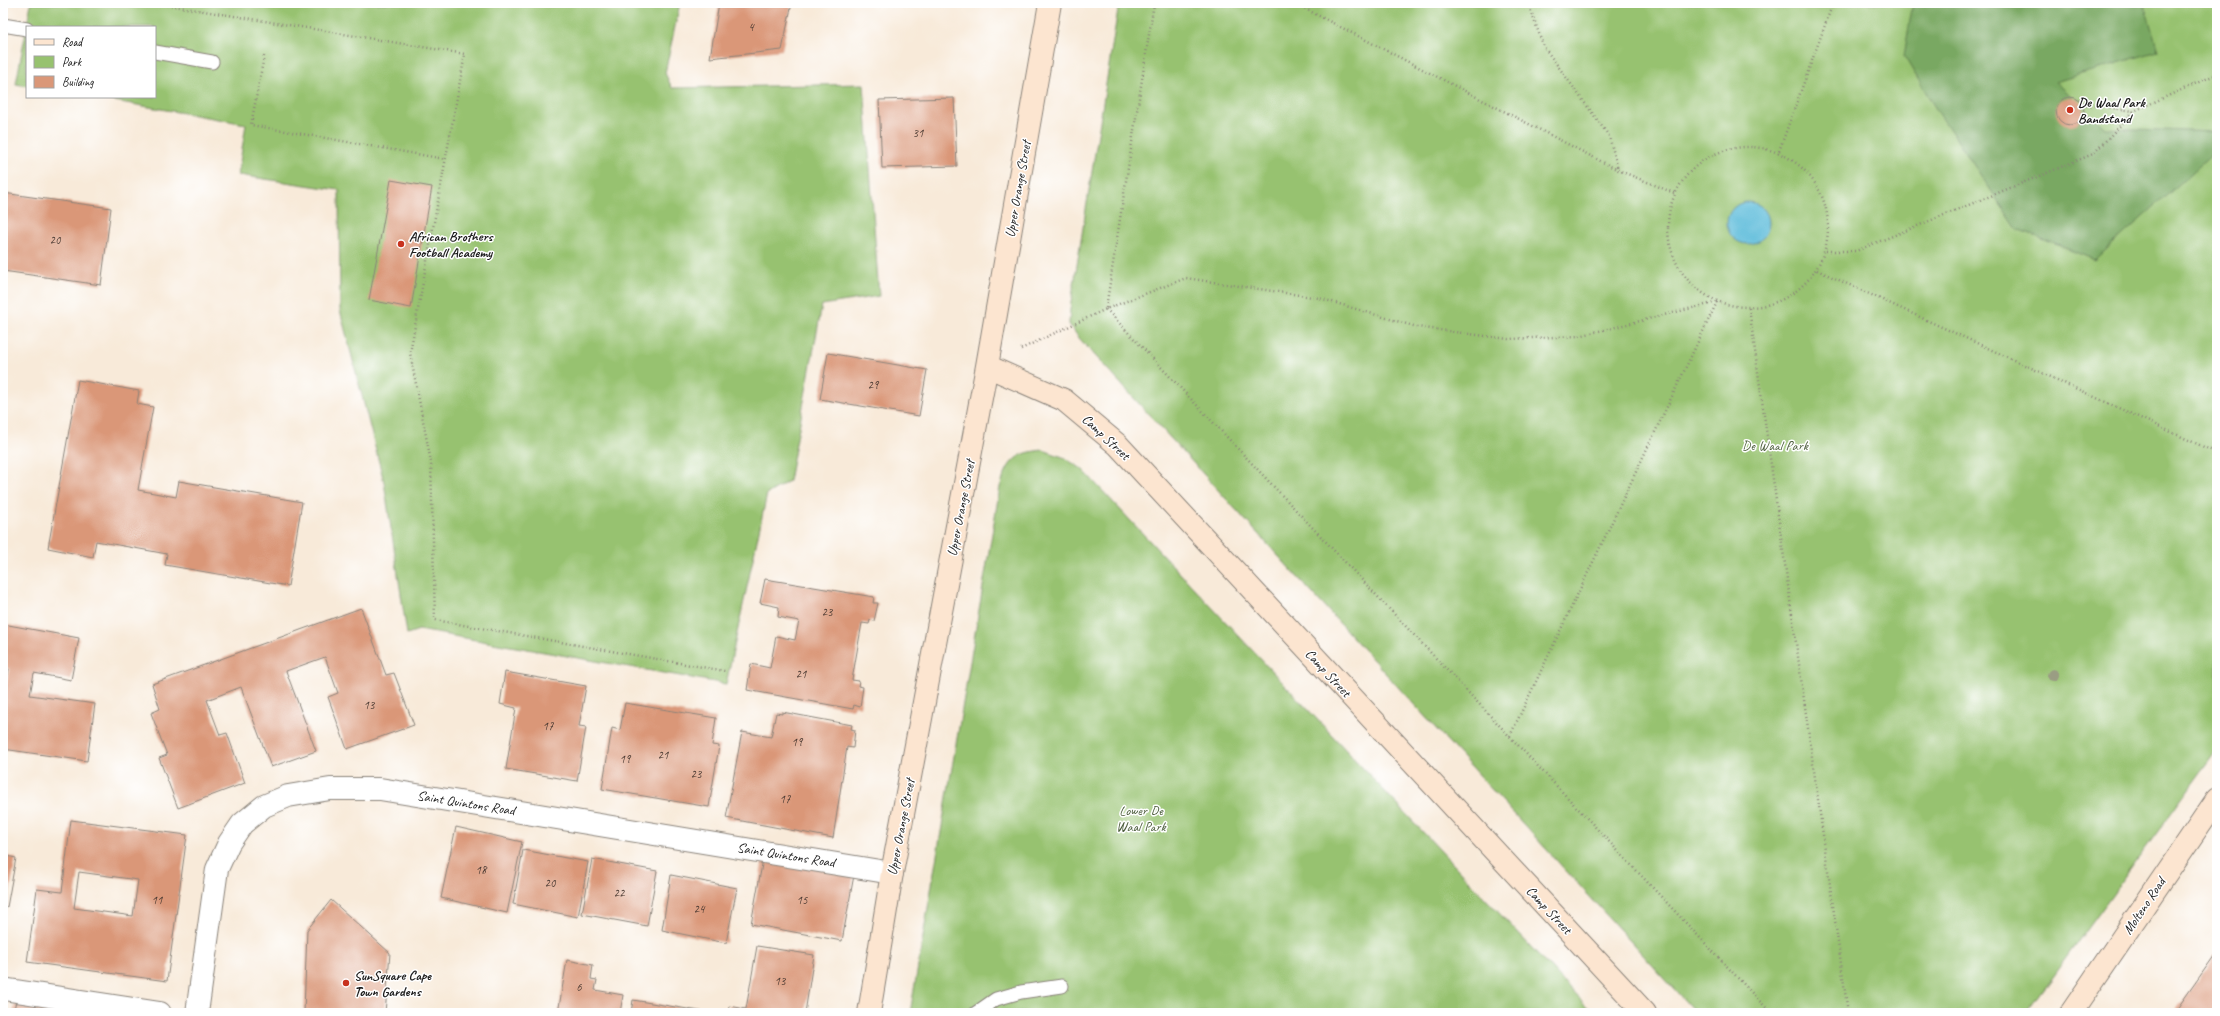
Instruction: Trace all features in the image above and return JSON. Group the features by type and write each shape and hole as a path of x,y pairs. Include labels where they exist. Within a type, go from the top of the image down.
{"street":[{"name":"Upper Orange Street","path":"869,1013 892,873 987,366 1050,3"},
{"name":"Camp Street","path":"987,366 1064,400 1118,445 1645,1013"},
{"name":"Saint Quintons Road","path":"197,1013 217,869 229,843 242,824 264,806 288,796 330,789 380,789 892,873"},
{"name":"Molteno Road","path":"2071,1013 2217,800"},
{"path":"3,989 160,1013"}],"lane":[{"path":"3,25 26,29"},
{"path":"156,52 212,62"},
{"path":"976,1013 1003,997 1021,992 1062,986"}],"path":[{"path":"155,3 465,54 410,353 431,462 435,620 725,671"},
{"path":"1106,308 1154,3"},
{"path":"1294,3 1618,170 1674,193"},
{"path":"1528,3 1544,47 1609,136 1618,170"},
{"path":"1779,151 1833,3"},
{"path":"264,56 251,125 445,159"},
{"path":"1826,251 1856,251 2094,154 2134,111 2217,74"},
{"path":"2082,104 2134,111"},
{"path":"1748,145 1779,151 1811,175 1828,211 1826,251 1817,270 1804,286 1787,298 1768,305 1749,308 1717,302 1690,284 1672,256 1667,225 1674,193 1692,168 1718,151 1748,145"},
{"path":"1817,270 2217,453"},
{"path":"987,366 1069,324 1106,308 1186,278 1319,298 1417,327 1508,339 1579,336 1717,302"},
{"path":"1510,736 1717,302"},
{"path":"1106,308 1771,1013"},
{"path":"1749,308 1848,1013"}],"green space":[{"path":"31,3 680,3 665,73 672,88 864,84 879,296 822,305 789,481 767,494 726,684 419,630 407,634 384,482 340,310 339,190 238,175 246,124 98,98 156,98 156,26 27,26"},
{"name":"De Waal Park","path":"1119,3 2217,3 2217,750 2026,1013 1696,1013 1079,338 1069,324 1070,309"},
{"path":"1913,3 2144,3 2158,51 2055,82 2105,128 2217,132 2217,150 2095,260 2017,229 1936,109 1904,56"},
{"path":"26,30 26,86 16,84"},
{"name":"Lower De Waal Park","path":"1043,450 1063,457 1082,469 1593,1013 910,1013 1000,487 1010,464 1014,460 1026,453"}],"water":[{"path":"1748,202 1763,208 1769,223 1763,238 1748,244 1733,238 1727,223 1733,208"}],"building":[{"path":"719,3 792,3 782,50 710,58"},
{"name":"De Waal Park Bandstand","path":"2070,97 2080,101 2084,111 2080,121 2070,125 2060,121 2056,111 2060,101"},
{"path":"954,98 957,166 882,168 879,100"},
{"name":"African Brothers Football Academy","path":"391,180 432,187 411,308 369,300"},
{"path":"3,193 111,208 101,285 3,271"},
{"path":"828,353 927,370 919,416 820,399"},
{"path":"78,380 139,391 137,404 153,407 138,490 176,497 179,481 302,502 288,586 165,565 167,554 96,541 93,557 48,548"},
{"path":"765,579 874,597 873,603 878,603 874,621 870,620 869,624 862,623 852,680 859,681 858,686 863,687 860,707 854,705 853,709 747,690 751,664 770,668 776,636 795,640 799,621 778,617 779,607 760,603"},
{"path":"361,608 386,675 394,673 414,725 347,749 328,697 338,693 325,657 286,671 316,751 271,767 241,687 207,700 220,735 227,733 245,783 178,808 159,758 167,755 151,713 160,709 152,684"},
{"path":"3,624 79,638 71,680 34,673 30,695 95,704 87,761 3,749 3,691 5,691 9,669 3,667"},
{"path":"505,672 586,686 579,726 586,727 577,781 506,769 516,708 500,704"},
{"path":"625,703 716,718 712,745 719,746 709,807 602,789 612,728 620,730"},
{"path":"782,712 852,725 851,729 855,730 853,748 847,747 833,838 726,818 742,732 771,737 776,713 782,714"},
{"path":"71,820 187,835 167,981 27,962 37,889 62,892","holes":["79,872 138,880 133,916 74,908"]},
{"path":"456,827 522,842 507,913 441,898"},
{"path":"523,850 588,862 578,917 513,904"},
{"path":"3,855 16,858 7,907 3,906"},
{"path":"592,859 657,871 647,926 582,914"},
{"path":"763,859 854,875 842,941 751,924"},
{"path":"671,875 737,888 726,943 662,930"},
{"name":"SunSquare Cape Town Gardens","path":"331,900 390,953 385,1013 304,1013 307,930"},
{"path":"757,946 814,955 805,1013 728,1013 729,1006 746,1009"},
{"path":"2217,952 2217,1013 2174,1013"},
{"path":"567,960 593,965 591,979 597,980 595,990 623,995 620,1013 558,1013"},
{"path":"633,1000 706,1012 706,1013 631,1013"},
{"path":"16,1001 80,1012 80,1013 13,1013"}],"place":[{"name":"De Waal Park Bandstand","path":"2070,110"},
{"name":"African Brothers Football Academy","path":"401,244"},
{"name":"SunSquare Cape Town Gardens","path":"346,983"}]}
